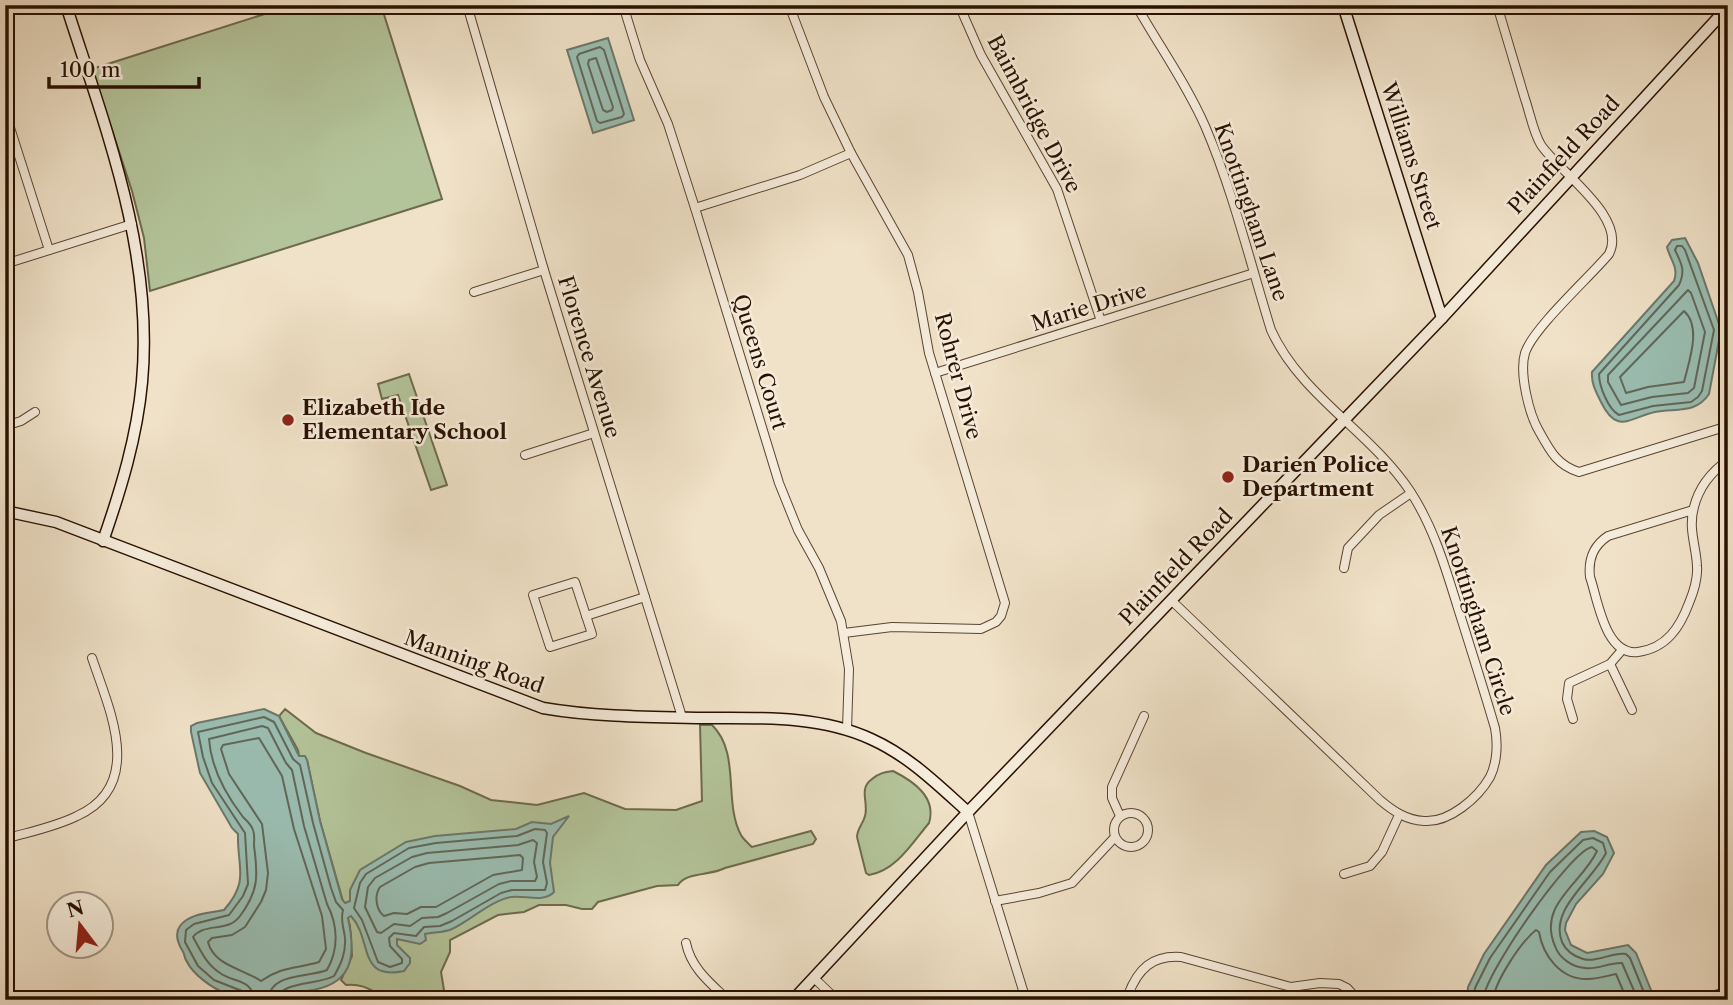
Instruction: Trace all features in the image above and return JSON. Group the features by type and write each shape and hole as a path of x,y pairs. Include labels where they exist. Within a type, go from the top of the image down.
{"street":[{"path":"66,5 115,160 132,224 144,321 142,381 136,423 126,472 103,541"},
{"name":"Florence Avenue","path":"467,5 544,270 682,718"},
{"name":"Queens Court","path":"623,5 640,60 668,124 779,483 798,530 819,568 844,633 850,686 847,729"},
{"name":"Rohrer Drive","path":"789,5 815,76 851,153 908,255 935,373 1004,594 1004,610 996,622 981,629 892,627 844,633"},
{"name":"Baimbridge Drive","path":"959,5 981,55 1057,189 1101,321"},
{"name":"Knottingham Lane","path":"1136,5 1184,84 1204,125 1220,165 1272,330 1282,352 1298,373 1345,419"},
{"name":"Williams Street","path":"1343,5 1441,318"},
{"path":"1497,5 1541,144 1589,197 1609,224 1612,247 1602,262 1539,331 1525,353 1523,365 1529,408 1535,424 1555,459 1566,468 1579,472 1728,426"},
{"name":"Plainfield Road","path":"793,1000 968,812 1441,318 1728,7"},
{"path":"5,111 49,250"},
{"path":"695,208 800,175 851,153"},
{"path":"5,264 132,224"},
{"path":"474,292 544,270"},
{"name":"Marie Drive","path":"935,373 1254,273"},
{"path":"5,426 21,421 35,412"},
{"name":"Knottingham Circle","path":"1345,419 1379,453 1411,493 1429,524 1442,557 1495,728 1497,746 1489,777 1455,813 1430,821 1399,815"},
{"path":"525,455 594,433"},
{"path":"1693,510 1608,536 1592,554 1589,567 1594,589 1610,638 1622,650 1636,652 1659,645 1675,633 1697,576 1691,530 1693,510 1704,484 1728,460"},
{"path":"1344,568 1348,548 1378,515 1411,493"},
{"name":"Manning Road","path":"5,510 56,522 530,705 565,712 775,719 847,729 873,740 907,760 968,812"},
{"path":"575,582 586,616 592,634 550,647 533,596 575,582"},
{"path":"586,616 645,597"},
{"path":"1171,600 1380,800 1399,815 1382,852 1370,866 1344,874"},
{"path":"1573,719 1567,699 1569,683 1610,664 1622,650"},
{"path":"5,839 75,818 89,809 109,788 118,759 118,742 92,658"},
{"path":"1610,664 1632,710"},
{"path":"1120,816 1112,798 1112,787 1144,716"},
{"path":"968,812 1026,1000"},
{"path":"1131,812 1141,816 1147,825 1147,836 1140,844 1129,847 1115,837 1114,825 1120,816 1131,812"},
{"path":"995,901 1039,893 1072,883 1115,837"},
{"path":"686,943 689,957 699,973 727,1000"},
{"path":"1099,1000 1131,997 1138,972 1153,960 1170,956 1291,987 1320,983 1339,984 1358,1000"},
{"path":"814,978 837,1000"},
{"path":"1693,995 1712,996 1728,991"}],"green space":[{"path":"293,5 381,5 442,199 150,291 144,238 132,191 92,69"},
{"path":"409,374 447,485 431,490 398,395 382,399 378,384"},
{"path":"285,709 316,733 491,800 537,805 584,793 625,809 676,810 702,801 700,725 712,725 721,736 726,749 733,808 736,822 745,840 752,847 811,831 816,839 813,844 692,876 678,885 657,886 598,902 592,909 539,905 524,912 498,915 450,940 450,952 441,972 444,990 437,1000 393,1000 366,988 346,985 341,980 352,956 350,926 320,821 307,760 299,756 279,716"},
{"path":"893,771 922,791 930,805 929,823 896,862 869,875 866,873 857,837 865,816 865,791 868,783 877,775"}],"water":[{"path":"608,38 634,120 593,133 567,50"},
{"path":"1685,238 1698,263 1721,330 1709,394 1692,407 1618,421 1607,412 1601,402 1593,384 1592,372 1674,281 1675,268 1667,247 1672,240"},
{"path":"264,709 279,716 299,756 305,756 307,760 320,821 345,903 350,901 350,890 360,870 406,842 435,836 516,829 532,822 551,824 569,816 553,837 550,863 554,892 545,897 503,899 452,929 425,934 426,940 420,944 397,939 397,945 410,958 404,971 379,970 372,964 358,926 351,916 348,918 351,957 348,968 333,983 263,1001 232,996 209,985 189,966 177,932 189,918 224,910 232,900 240,882 238,834 200,773 191,726"},
{"path":"1594,831 1607,837 1614,853 1603,874 1576,904 1565,930 1571,945 1587,953 1628,945 1636,953 1655,1000 1467,1000 1468,987 1484,954 1546,865 1581,832"}],"place":[{"name":"Elizabeth Ide Elementary School","path":"288,420"},
{"name":"Darien Police Department","path":"1228,477"}]}
